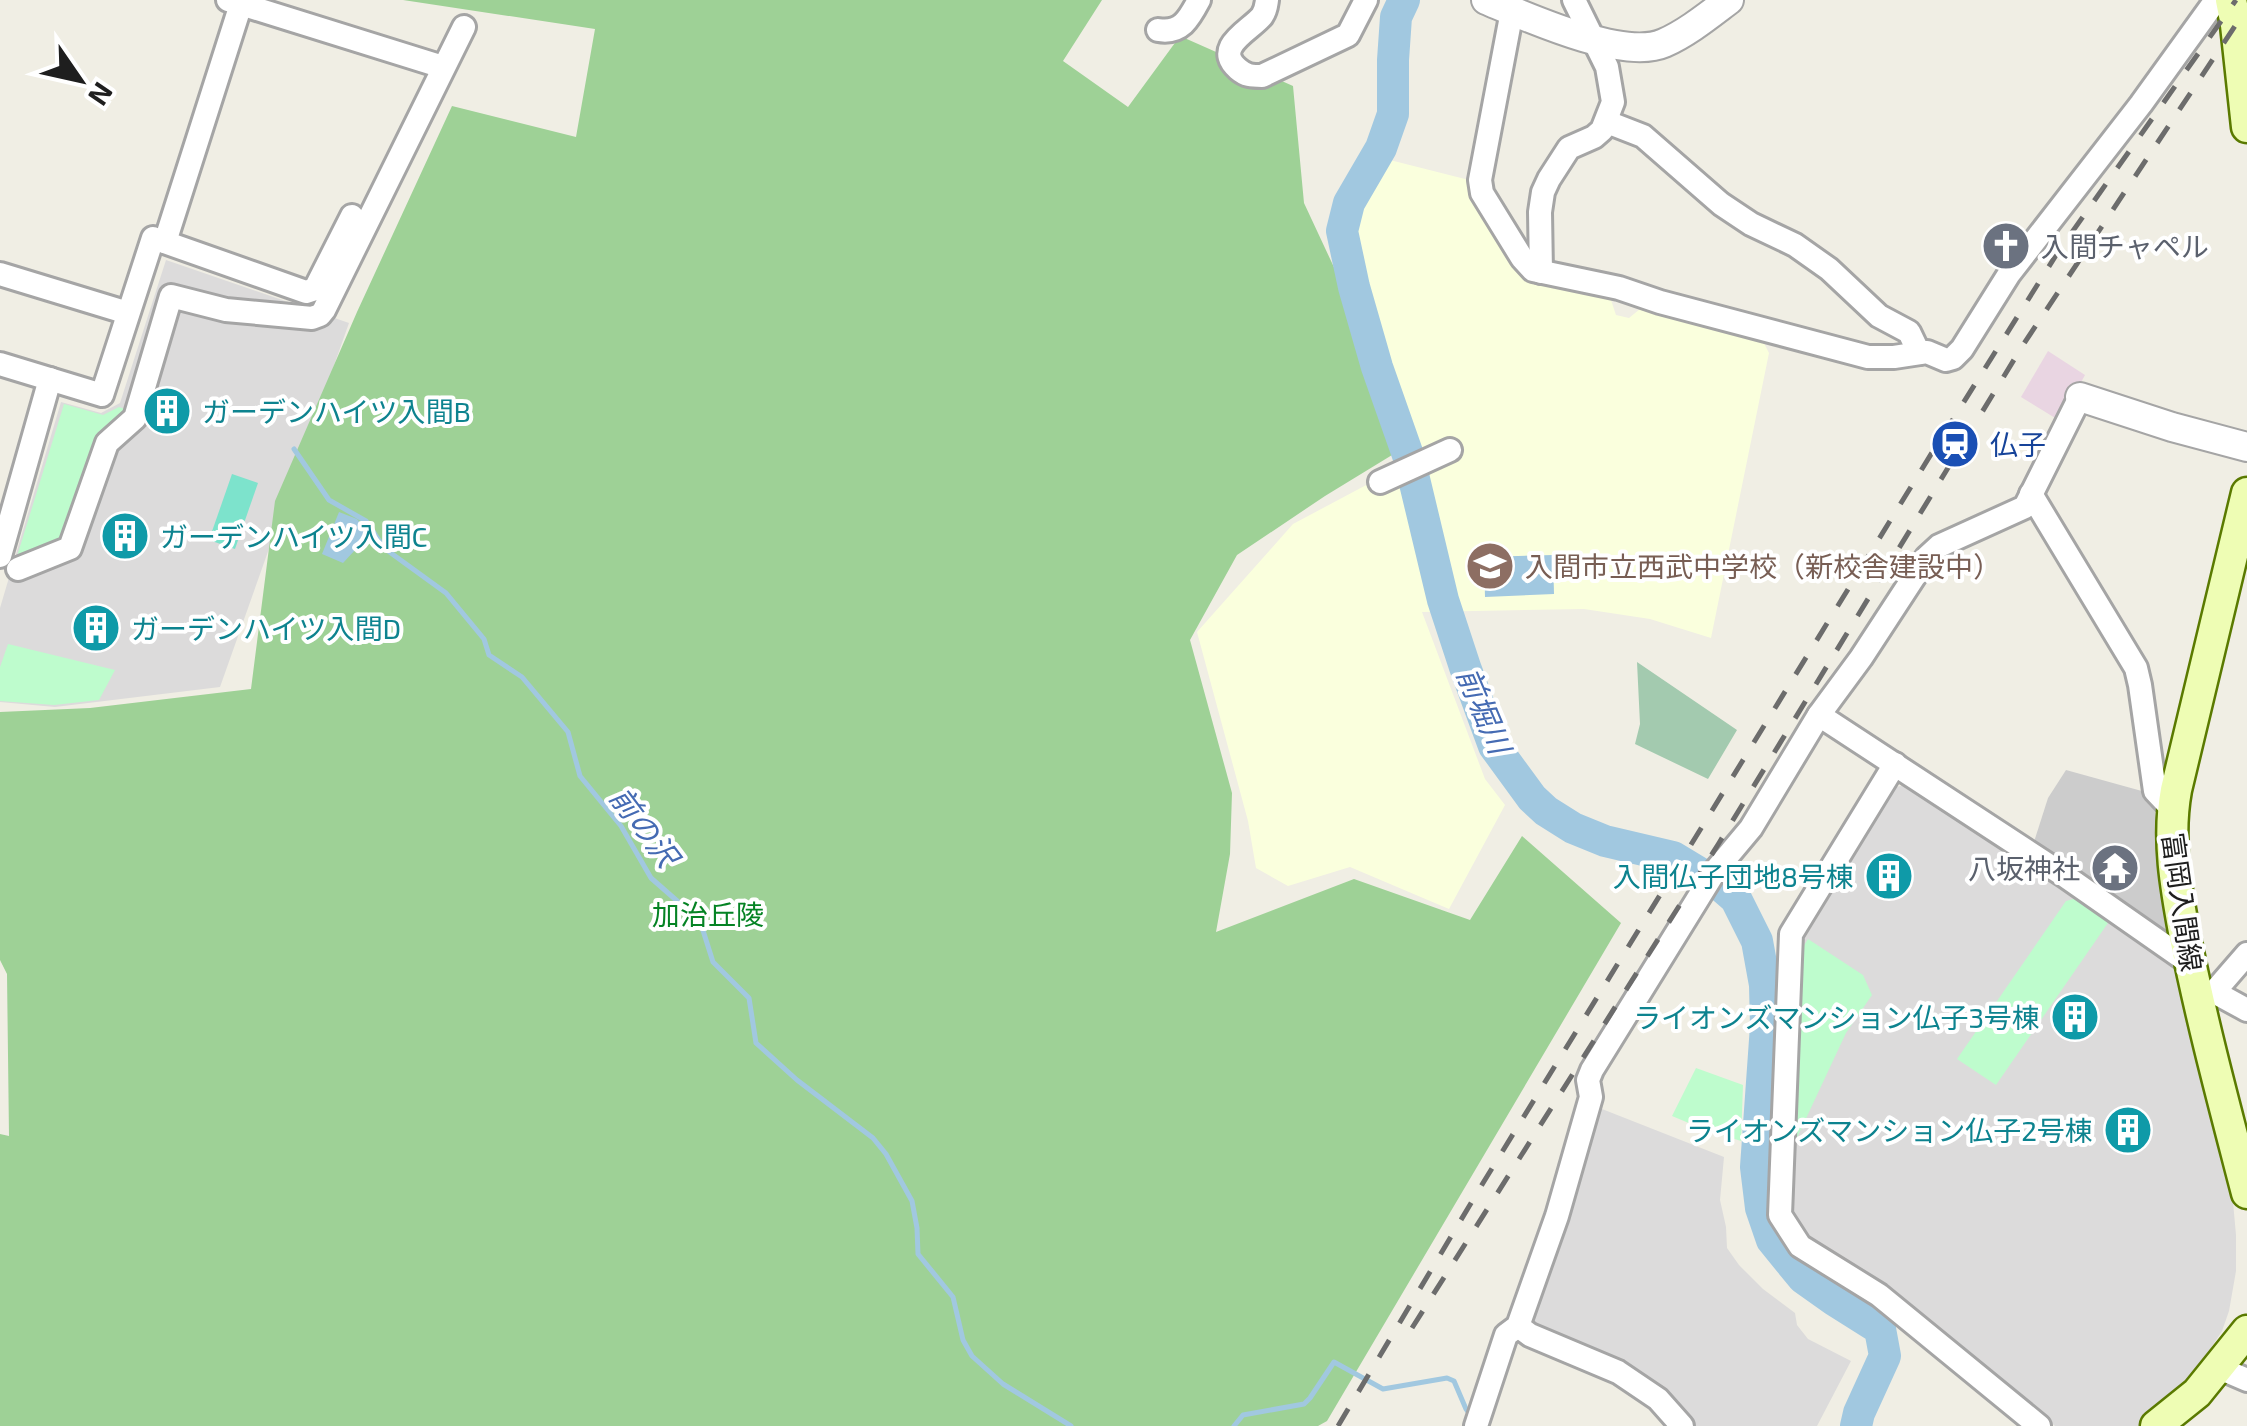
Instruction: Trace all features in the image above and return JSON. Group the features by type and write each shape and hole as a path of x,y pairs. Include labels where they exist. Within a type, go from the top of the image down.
{"main road":[{"path":"2231,0 2247,128"},
{"name":"富岡入間線","path":"2247,493 2172,808 2176,885 2190,964 2206,996 2247,1193"},
{"path":"2156,1426 2197,1393 2247,1331"}],"street":[{"path":"1158,30 1180,28 1199,0"},
{"path":"1268,0 1262,16 1237,36 1230,52 1235,67 1248,76 1262,76 1348,35 1366,0"},
{"path":"1541,272 1543,192 1569,148 1594,137 1607,122 1613,102 1606,67 1574,0"},
{"path":"1712,5 1662,44 1647,47 1594,40 1499,5 1480,180 1482,193 1522,258 1533,270 1619,288 1868,357 1894,358 1927,352 1946,360 1962,348 2009,274 2216,0"},
{"path":"165,242 234,2 443,67"},
{"path":"50,379 9,562 70,548 107,443 136,418 172,296 226,310 312,318 320,315 464,27"},
{"path":"1607,122 1643,136 1721,204 1795,245 1829,269 1879,316 1909,332 1919,353"},
{"path":"0,364 102,394 153,238 306,292 314,289 352,216"},
{"path":"0,274 128,313"},
{"path":"1478,1420 1506,1334 1518,1326 1566,1182 1591,1096 1588,1080 1710,879 1751,828 1820,715 1928,557 1938,546 2025,506 2080,397 2247,446"},
{"path":"1380,482 1450,450"},
{"path":"2031,494 2136,668 2155,791 2172,808"},
{"path":"1820,715 2065,876 2190,964"},
{"path":"1895,764 1791,934 1780,1215 1800,1246 1879,1294 2039,1426"},
{"path":"2247,954 2206,996 2247,1010"},
{"path":"1518,1326 1530,1335 1618,1372 1658,1399 1682,1426"},
{"path":"2219,1368 2247,1380"}],"shaded area":[{"name":"入間市立西武中学校（新校舎建設中）","path":"1382,158 1469,180 1473,197 1523,277 1610,297 1616,315 1629,318 1640,309 1763,341 1769,353 1711,638 1650,619 1584,609 1422,612 1485,779 1505,805 1449,909 1350,867 1288,886 1256,868 1248,821 1197,632 1293,524 1417,458 1347,234 1353,209"},
{"path":"166,260 349,323 220,687 55,707 0,702 0,608 61,402 101,413 120,403"},
{"path":"2048,351 2085,375 2060,421 2021,397"},
{"path":"232,474 258,483 235,549 209,540"},
{"path":"339,512 357,519 370,534 343,563 322,554"},
{"path":"1553,555 1554,594 1485,597 1484,557"},
{"path":"1637,662 1737,730 1708,779 1635,744 1640,724"},
{"name":"八坂神社","path":"2066,770 2149,793 2153,799 2175,935 2172,940 2033,845 2048,798"},
{"path":"1914,783 2179,963 2233,1202 2236,1271 2222,1331 2196,1371 2138,1426 2055,1426 1886,1284 1813,1243 1792,1213 1800,946 1896,787"},
{"path":"1602,1109 1724,1157 1720,1200 1727,1248 1763,1289 1795,1313 1797,1325 1808,1339 1851,1361 1817,1426 1693,1426 1528,1323 1597,1113"}],"green space":[{"name":"加治丘陵","path":"403,0 1102,0 1063,61 1128,107 1180,36 1293,86 1304,203 1415,441 1237,555 1190,640 1232,793 1230,854 1216,932 1354,879 1470,920 1522,836 1621,923 1327,1421 1318,1426 0,1426 0,1134 9,1136 7,974 0,960 0,712 90,708 251,689 275,501 452,106 576,137 595,29"},
{"path":"64,404 103,415 119,407 128,410 70,548 14,566"},
{"path":"8,644 115,670 99,700 54,705 0,701 0,667"},
{"path":"2077,898 2110,920 1996,1085 1957,1059 2066,901"},
{"path":"1808,939 1863,975 1872,995 1846,1033 1795,1142 1803,947"},
{"path":"1696,1068 1743,1085 1741,1141 1672,1116"}],"waterway":[{"name":"前堀川","path":"1404,0 1396,17 1393,114 1381,148 1349,203 1342,231 1377,367 1409,458 1443,600 1494,746 1532,798 1573,828 1605,841 1673,857 1736,899 1757,941 1765,985 1766,1026 1756,1167 1761,1208 1772,1240 1803,1278 1880,1329 1885,1356 1856,1426"},
{"name":"前の沢","path":"294,449 329,500 366,521 384,548 446,593 484,639 489,655 522,677 568,732 580,776 621,826 651,878 700,921 713,962 749,998 756,1043 873,1138 886,1154 912,1201 918,1254 953,1297 963,1340 972,1356 1003,1384 1071,1426"},
{"name":"前の沢","path":"1234,1426 1243,1415 1304,1404 1334,1362 1383,1389 1447,1378 1454,1381 1472,1417"}],"railway":[{"path":"1338,1426 1483,1183 2058,252 2236,0"},
{"path":"1412,1328 1719,843 2023,345 2235,26"}],"place":[{"name":"入間チャペル","path":"2006,246"},
{"name":"ガーデンハイツ入間B","path":"167,411"},
{"name":"仏子","path":"1955,444"},
{"name":"ガーデンハイツ入間C","path":"125,536"},
{"name":"入間市立西武中学校（新校舎建設中）","path":"1490,566"},
{"name":"ガーデンハイツ入間D","path":"96,628"},
{"name":"八坂神社","path":"2115,868"},
{"name":"入間仏子団地8号棟","path":"1889,876"},
{"name":"ライオンズマンション仏子3号棟","path":"2075,1017"},
{"name":"ライオンズマンション仏子2号棟","path":"2128,1130"}]}
